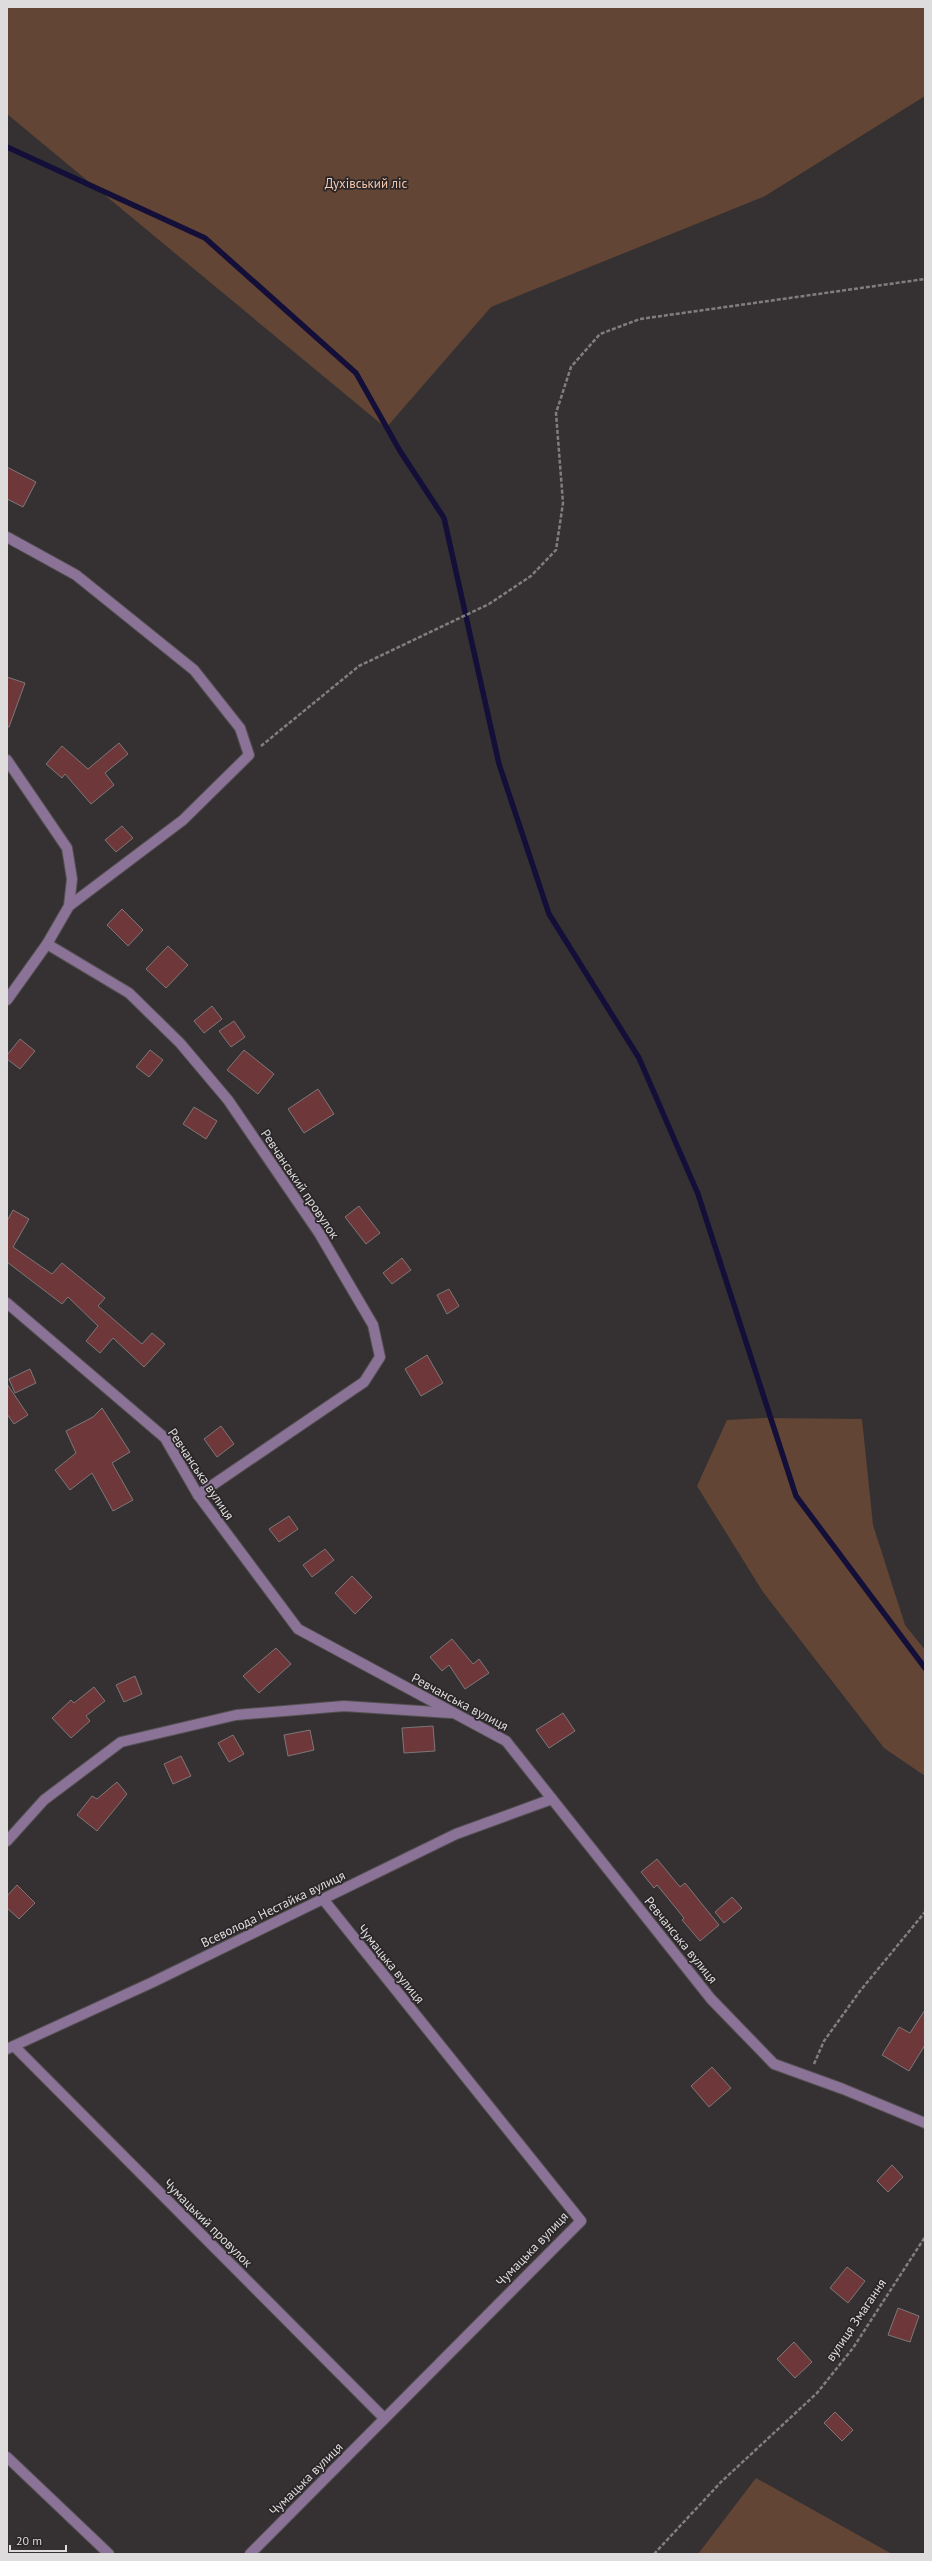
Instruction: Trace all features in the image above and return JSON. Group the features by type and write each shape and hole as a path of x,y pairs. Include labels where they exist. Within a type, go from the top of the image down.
{"street":[{"path":"7,537 76,575 194,670 240,728 250,755 183,820 69,906 47,944 7,1000"},
{"path":"7,760 67,848 72,879 69,906"},
{"name":"Ревчанський провулок","path":"47,944 129,993 180,1043 218,1088 319,1233 373,1325 380,1357 364,1382 198,1495"},
{"name":"Ревчанська вулиця","path":"7,1303 165,1438 198,1495 298,1629 506,1741 711,1999 774,2064 925,2123"},
{"path":"7,1841 44,1800 121,1742 236,1714 344,1706 455,1714"},
{"name":"Всеволода Нестайка вулиця","path":"10,2047 154,1982 456,1834 552,1800"},
{"name":"Чумацька вулиця","path":"250,2554 581,2221 323,1899"},
{"name":"Чумацький провулок","path":"10,2047 384,2418"},
{"path":"7,2457 109,2554"}],"path":[{"path":"250,755 360,666 489,604 531,576 556,550 563,503 556,413 571,367 600,334 640,319 925,279"},
{"path":"808,2076 824,2041 860,1991 925,1912"},
{"name":"вулиця Змагання","path":"654,2554 721,2482 817,2393 853,2348 925,2237"}],"green space":[{"name":"Духівський ліс","path":"7,7 925,7 925,96 765,196 491,307 386,428 7,114"},
{"path":"765,1418 862,1419 873,1525 905,1625 925,1650 925,1776 884,1748 763,1592 697,1486 727,1420"},
{"path":"756,2478 892,2554 698,2554"}],"building":[{"path":"7,467 36,482 23,507 7,499"},
{"path":"7,677 25,683 9,727 7,727"},
{"path":"119,743 128,754 105,773 114,785 91,804 65,774 62,778 46,764 62,746 88,769"},
{"path":"122,826 133,838 116,852 105,840"},
{"path":"122,909 143,930 128,946 107,925"},
{"path":"168,946 188,965 166,988 146,969"},
{"path":"212,1006 222,1019 204,1033 194,1021"},
{"path":"234,1021 245,1037 231,1047 219,1031"},
{"path":"20,1039 35,1051 20,1069 7,1059 7,1055"},
{"path":"150,1050 163,1060 149,1077 136,1067"},
{"path":"244,1050 274,1074 258,1094 227,1070"},
{"path":"318,1089 334,1114 304,1133 288,1109"},
{"path":"194,1107 217,1121 206,1139 183,1124"},
{"path":"359,1206 380,1233 366,1244 345,1217"},
{"path":"13,1210 29,1219 13,1247 52,1274 62,1263 105,1298 98,1306 142,1344 152,1333 165,1344 144,1367 113,1338 100,1353 86,1341 98,1326 68,1297 62,1304 7,1262 7,1221"},
{"path":"402,1258 411,1270 392,1284 383,1273"},
{"path":"449,1289 459,1306 447,1314 437,1295"},
{"path":"427,1355 443,1383 421,1396 405,1369"},
{"path":"30,1369 36,1383 15,1393 9,1379"},
{"path":"7,1384 28,1415 14,1424 7,1414"},
{"path":"102,1408 130,1452 112,1463 133,1500 113,1511 92,1473 70,1490 55,1470 76,1453 66,1431 93,1417"},
{"path":"221,1426 234,1444 217,1457 204,1439"},
{"path":"289,1516 298,1529 279,1542 269,1529"},
{"path":"325,1549 334,1560 312,1577 303,1565"},
{"path":"352,1576 372,1597 355,1614 335,1593"},
{"path":"452,1639 473,1664 479,1659 489,1673 465,1689 449,1665 442,1671 430,1657"},
{"path":"276,1648 291,1664 259,1693 243,1676"},
{"path":"135,1676 142,1694 124,1702 116,1685"},
{"path":"94,1687 105,1701 86,1716 90,1721 71,1738 52,1718 71,1700 74,1703"},
{"path":"563,1713 575,1731 549,1748 536,1730"},
{"path":"433,1726 435,1751 404,1753 402,1728"},
{"path":"310,1730 314,1750 288,1756 284,1735"},
{"path":"233,1735 244,1754 229,1762 218,1743"},
{"path":"181,1756 191,1776 173,1784 164,1764"},
{"path":"117,1782 127,1794 97,1831 77,1815 92,1796 97,1799"},
{"path":"657,1859 680,1887 685,1883 719,1925 700,1941 682,1920 684,1918 657,1885 654,1888 641,1872"},
{"path":"17,1885 35,1903 19,1919 7,1908 7,1896"},
{"path":"732,1897 742,1908 724,1923 715,1912"},
{"path":"925,2010 925,2045 909,2071 882,2055 899,2027 910,2033"},
{"path":"712,2067 731,2088 709,2107 691,2086"},
{"path":"892,2165 903,2177 888,2192 877,2181"},
{"path":"847,2267 865,2281 848,2303 830,2288"},
{"path":"898,2308 919,2316 910,2342 888,2335"},
{"path":"794,2342 812,2362 795,2378 777,2359"},
{"path":"835,2412 853,2430 842,2441 824,2423"}],"waterway":[{"path":"7,147 205,238 356,373 400,451 444,518 499,764 549,914 639,1058 698,1194 796,1496 925,1668"}]}
